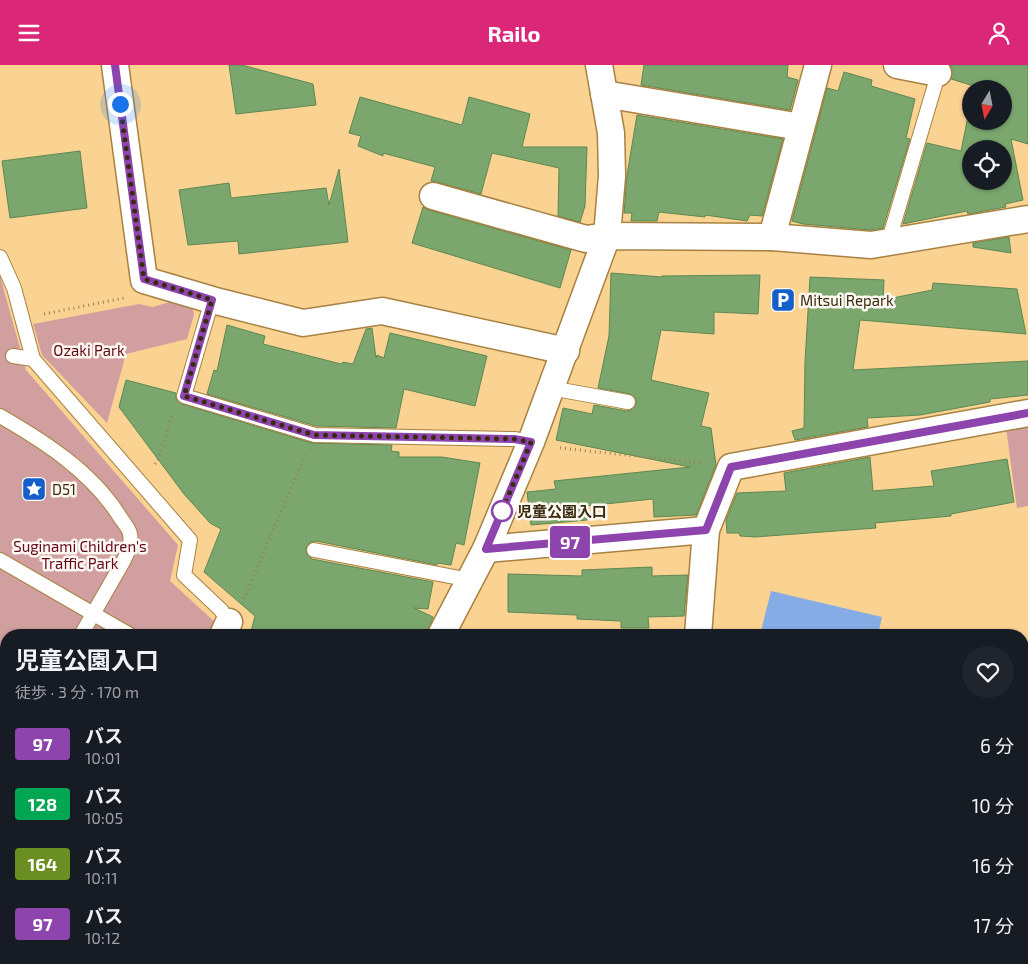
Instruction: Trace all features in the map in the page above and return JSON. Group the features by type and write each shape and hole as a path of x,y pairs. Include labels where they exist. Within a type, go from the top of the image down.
{"street":[{"path":"115,65 144,279 212,300 303,323 382,311 566,351"},
{"path":"445,629 486,549 531,442 607,236 612,176 611,133 599,65"},
{"path":"772,237 818,65"},
{"path":"897,65 939,69"},
{"path":"604,94 801,127"},
{"path":"433,196 586,239 607,236 772,237 871,245 1028,219"},
{"path":"698,629 706,530 731,467 1028,413"},
{"path":"486,549 706,530"}],"lane":[{"path":"888,243 939,69"},
{"path":"0,257 14,289 33,359 190,540 184,575 220,610 226,629"},
{"path":"212,300 184,396 314,435 514,439 531,442"},
{"path":"13,356 33,359"},
{"path":"550,388 628,402"},
{"path":"0,416 40,439 68,460 115,509 130,533 130,547 85,629"},
{"path":"314,550 470,580"},
{"path":"0,560 120,629"}],"path":[{"path":"23,320 136,296 144,279"},
{"path":"138,479 158,460 176,402 184,396"},
{"path":"226,629 240,609 314,435"},
{"path":"531,442 553,447 731,467"}],"green space":[{"name":"Suginami Children's Traffic Park","path":"0,276 26,370 178,545 170,581 217,624 215,629 0,629"},
{"name":"Ozaki Park","path":"173,301 192,306 194,315 187,339 126,354 107,423 42,355 33,324 139,304 153,307"},
{"path":"1028,423 1028,506 1017,508 1006,428"}],"water":[{"path":"771,591 882,617 879,629 762,629"}],"building":[{"path":"229,65 242,65 313,84 316,105 236,114"},
{"path":"644,65 788,65 787,77 798,80 790,110 641,85"},
{"path":"950,65 1028,65 1028,144 1011,139 963,140 965,130 1012,130 1012,80 962,80 962,82 951,79 952,69"},
{"path":"844,72 872,80 871,86 915,99 906,138 910,139 883,228 870,230 803,224 792,221 827,88 838,91"},
{"path":"360,97 462,125 469,97 530,114 522,147 587,147 585,206 580,222 558,216 559,168 492,153 481,194 431,181 435,167 383,153 383,156 358,146 361,136 349,133"},
{"path":"637,115 783,139 762,216 750,215 747,221 705,215 705,217 659,212 657,221 631,221 632,213 624,213 627,175"},
{"path":"927,143 961,151 962,146 962,190 1012,190 1012,144 1023,200 1005,204 1006,207 968,214 967,211 903,224"},
{"path":"80,151 87,208 10,218 2,161"},
{"path":"339,169 348,242 239,254 238,241 188,245 179,190 229,183 231,198 326,188 329,205"},
{"path":"423,207 571,250 560,288 412,243"},
{"path":"1009,237 1011,253 973,247 973,243"},
{"path":"611,273 662,277 760,275 758,314 714,312 714,334 661,330 651,380 709,393 701,426 711,428 716,465 696,515 654,517 653,499 586,506 587,520 531,525 527,492 556,489 554,481 690,467 556,440 563,408 592,414 594,405 627,411 631,410 636,404 636,399 630,394 598,388 609,336"},
{"path":"810,277 884,280 883,300 932,290 933,283 1017,289 1026,334 860,320 853,370 1028,361 1028,395 990,399 990,402 920,415 867,418 868,427 795,440 792,431 804,428 805,362"},
{"path":"227,325 265,336 263,344 341,364 343,362 353,364 366,329 372,328 376,358 377,355 384,358 390,333 487,356 475,406 404,389 396,428 316,426 207,394 214,370 217,371"},
{"path":"126,380 176,393 176,399 182,404 312,443 392,445 391,451 399,452 399,457 442,457 480,463 464,545 456,543 451,565 437,563 437,565 316,541 311,542 306,548 306,553 312,559 433,582 428,609 414,608 433,617 428,629 252,629 255,616 204,572 221,529 210,523 184,494 119,407"},
{"path":"870,457 873,491 934,486 931,471 1007,459 1014,502 951,514 951,516 875,523 876,528 755,537 740,536 739,533 727,533 726,520 737,493 786,491 784,473"},
{"path":"652,567 652,576 688,575 684,616 648,617 649,628 621,628 621,621 577,619 577,615 508,612 508,574 582,576 582,570"}],"bus line":[{"name":"97","path":"115,65 144,279 212,300 184,396 314,435 514,439 531,442 486,549 706,530 731,467 1028,413"}],"place":[{"name":"Mitsui Repark","path":"783,300"},
{"name":"D51","path":"34,489"},
{"name":"児童公園入口","path":"502,511"}],"route":[{"path":"120,104 144,279 212,300 184,396 314,435 514,439 531,442 501,513 502,511"}]}
